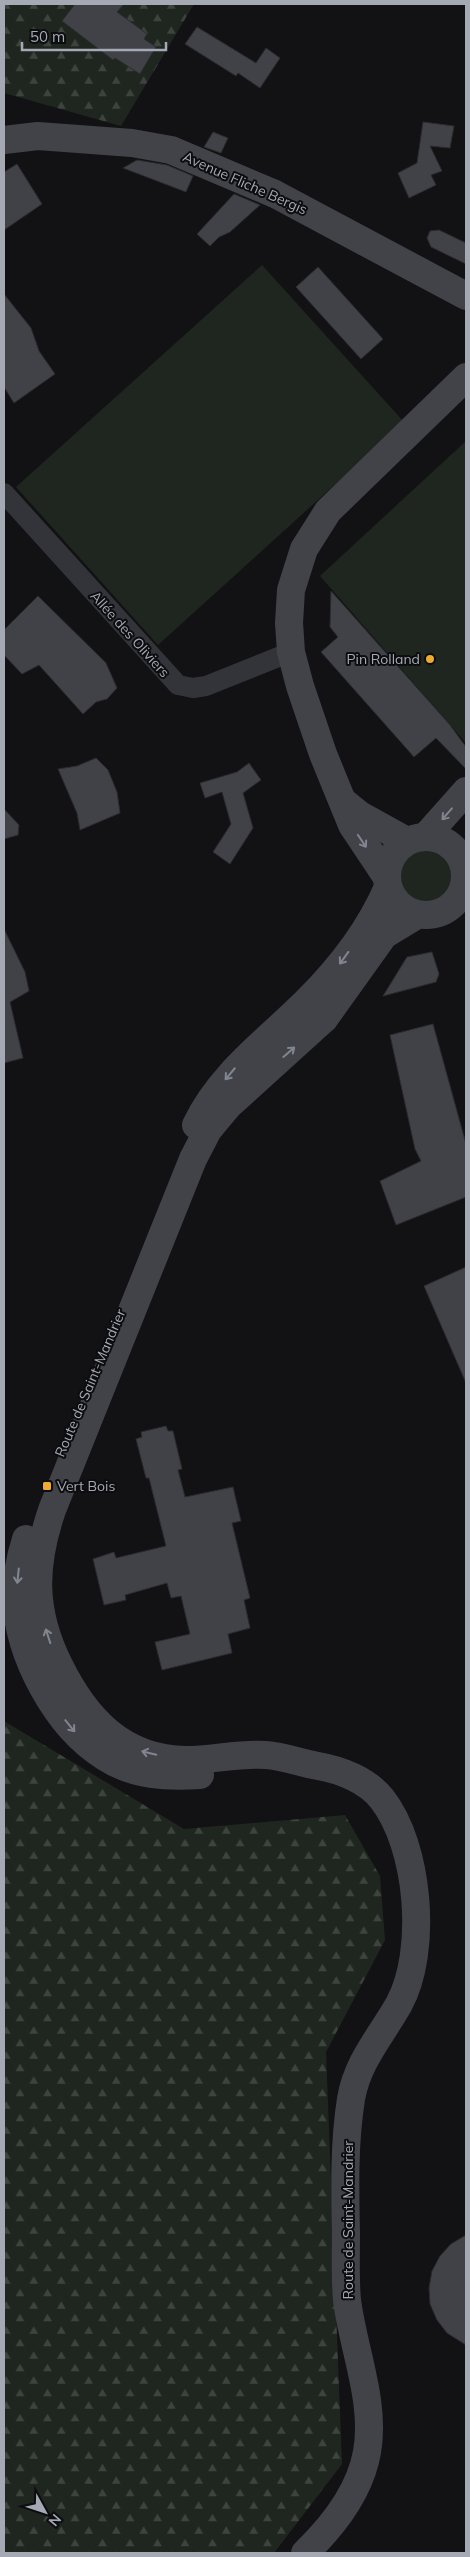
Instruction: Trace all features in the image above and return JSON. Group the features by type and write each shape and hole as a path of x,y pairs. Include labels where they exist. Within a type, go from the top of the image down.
{"main road":[{"name":"Avenue Fliche Bergis","path":"4,140 38,136 132,143 171,150 275,194 466,296"},
{"path":"344,802 360,815 417,839 440,839 465,856 464,886 452,905 432,915 417,914 400,906 352,825 323,754 291,652 289,623 291,590 304,549 328,511 466,377"},
{"path":"389,452 466,393"},
{"path":"387,882 392,856 417,839 466,791"},
{"name":"Route de Saint-Mandrier","path":"301,1763 221,1774 161,1776 132,1770 105,1757 73,1729 46,1692 36,1674 20,1623 16,1599 18,1571 31,1522 198,1122 213,1094 237,1066 330,978 371,920 387,882"},
{"name":"Route de Saint-Mandrier","path":"305,2553 331,2525 346,2504 360,2480 368,2450 368,2411 347,2299 345,2162 351,2096 362,2062 400,2002 411,1974 416,1930 407,1845 394,1814 379,1795 359,1779 336,1769 265,1755 183,1760 140,1751 110,1735 83,1708 54,1656 38,1598 37,1571 41,1542 52,1510 192,1159 208,1130 251,1084 324,1019 384,935 417,914"}],"street":[{"name":"Allée des Oliviers","path":"4,493 178,685 194,688 206,686 291,652"}],"green space":[{"path":"4,4 194,4 121,126 4,93"},
{"path":"262,265 404,422 158,645 16,487"},
{"name":"Pin Rolland","path":"466,441 466,743 320,576"},
{"path":"440,839 448,853 451,870 450,886 444,900 435,911 423,915 408,912 392,898 387,866 398,847"},
{"path":"4,1721 184,1829 345,1815 380,1876 385,1940 326,2052 342,2464 274,2553 4,2553"}],"building":[{"path":"75,4 124,4 117,12 147,34 144,39 156,47 140,74 115,58 113,60 62,21"},
{"path":"197,27 256,63 266,48 280,58 260,88 238,73 236,76 185,44"},
{"path":"423,122 454,126 450,148 430,146 442,171 431,175 436,185 409,198 398,173 417,163"},
{"path":"213,132 228,138 221,153 204,147"},
{"path":"137,160 167,165 193,176 186,192 123,168"},
{"path":"17,164 42,204 4,230 4,172"},
{"path":"234,194 260,205 230,232 219,237 210,246 197,234"},
{"path":"439,230 466,243 466,264 431,247 427,238 430,231"},
{"path":"318,267 383,339 361,359 296,287"},
{"path":"4,294 31,328 39,351 55,374 14,403 4,387"},
{"path":"331,591 450,725 466,747 466,769 436,738 414,757 321,652 338,637 330,627"},
{"path":"38,596 106,663 117,688 107,699 96,702 83,714 39,665 22,674 4,655 4,630"},
{"path":"96,758 108,770 117,792 120,813 80,830 77,813 58,769 77,766"},
{"path":"249,763 261,780 243,793 253,828 230,864 213,852 231,824 222,792 205,798 200,783 237,772"},
{"path":"4,809 19,825 18,835 4,839"},
{"path":"4,929 25,972 29,991 10,1002 23,1058 4,1063"},
{"path":"432,952 439,974 436,982 383,996 407,957"},
{"path":"433,1024 466,1144 466,1197 396,1225 380,1181 421,1161 415,1149 390,1035"},
{"path":"466,1267 466,1383 424,1286"},
{"path":"166,1426 168,1431 173,1431 182,1469 178,1470 185,1497 233,1487 241,1521 232,1523 250,1598 244,1600 250,1628 228,1634 232,1653 162,1670 155,1642 190,1634 181,1596 171,1598 167,1583 125,1595 126,1600 104,1605 93,1559 114,1552 116,1558 166,1546 149,1478 146,1478 136,1439 142,1437 141,1432"},
{"path":"466,2235 466,2345 447,2333 437,2320 430,2304 429,2288 432,2271 440,2256 451,2244"}],"place":[{"name":"Pin Rolland","path":"430,659"},
{"name":"Vert Bois","path":"47,1486"}]}
